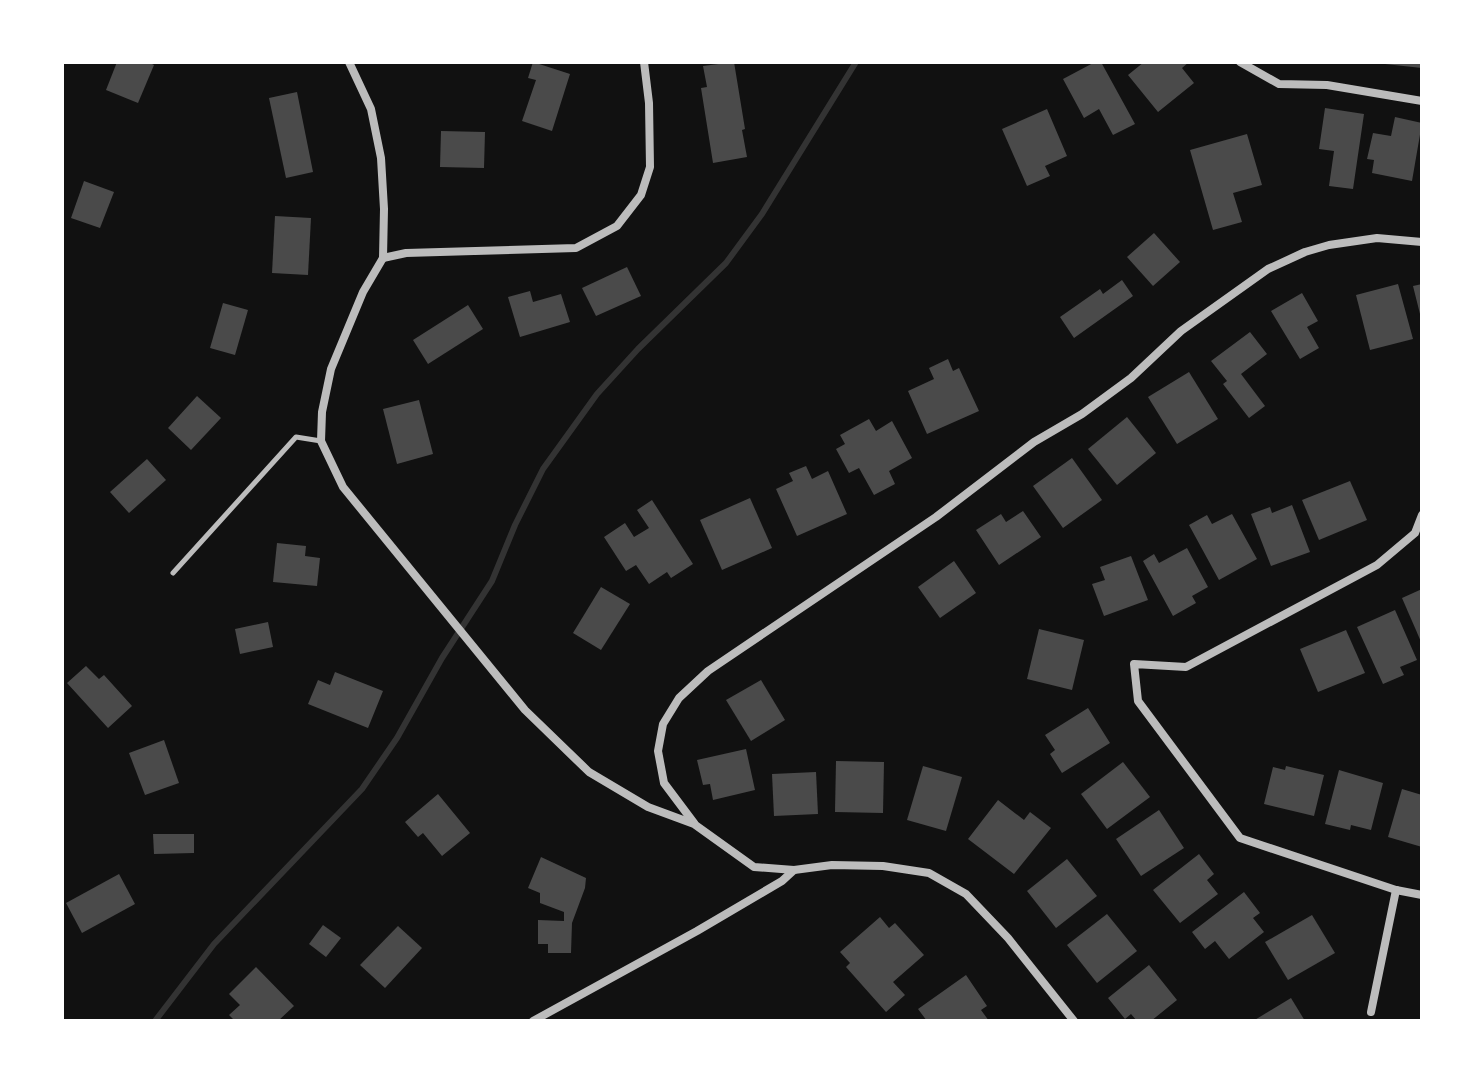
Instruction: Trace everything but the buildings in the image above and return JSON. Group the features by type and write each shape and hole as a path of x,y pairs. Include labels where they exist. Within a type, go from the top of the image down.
{"street":[{"path":"349,62 371,109 381,158 384,209 383,258 363,292 331,369 322,412 321,441 343,487 525,710 589,772 648,807 694,824 754,867 794,870 857,865 929,873 966,894 1008,938 1074,1021"},
{"path":"383,258 406,253 576,248 617,226 641,195 650,167 649,103 644,62"},
{"path":"1240,62 1279,84 1327,85 1422,101"},
{"path":"694,824 664,783 658,751 663,724 679,698 708,671 936,517 1034,442 1082,414 1131,378 1181,331 1268,269 1329,245 1377,238 1422,242"},
{"path":"1422,515 1415,533 1377,565 1186,667 1134,664 1138,701 1240,838 1396,890 1422,895"},
{"path":"533,1021 697,931 782,881 794,870"},
{"path":"1371,1012 1396,890"}],"lane":[{"path":"173,573 296,437 321,441"}],"waterway":[{"path":"155,1021 214,944 362,789 397,738 442,658 492,581 543,469 597,394 726,263 762,214 856,62"}]}
